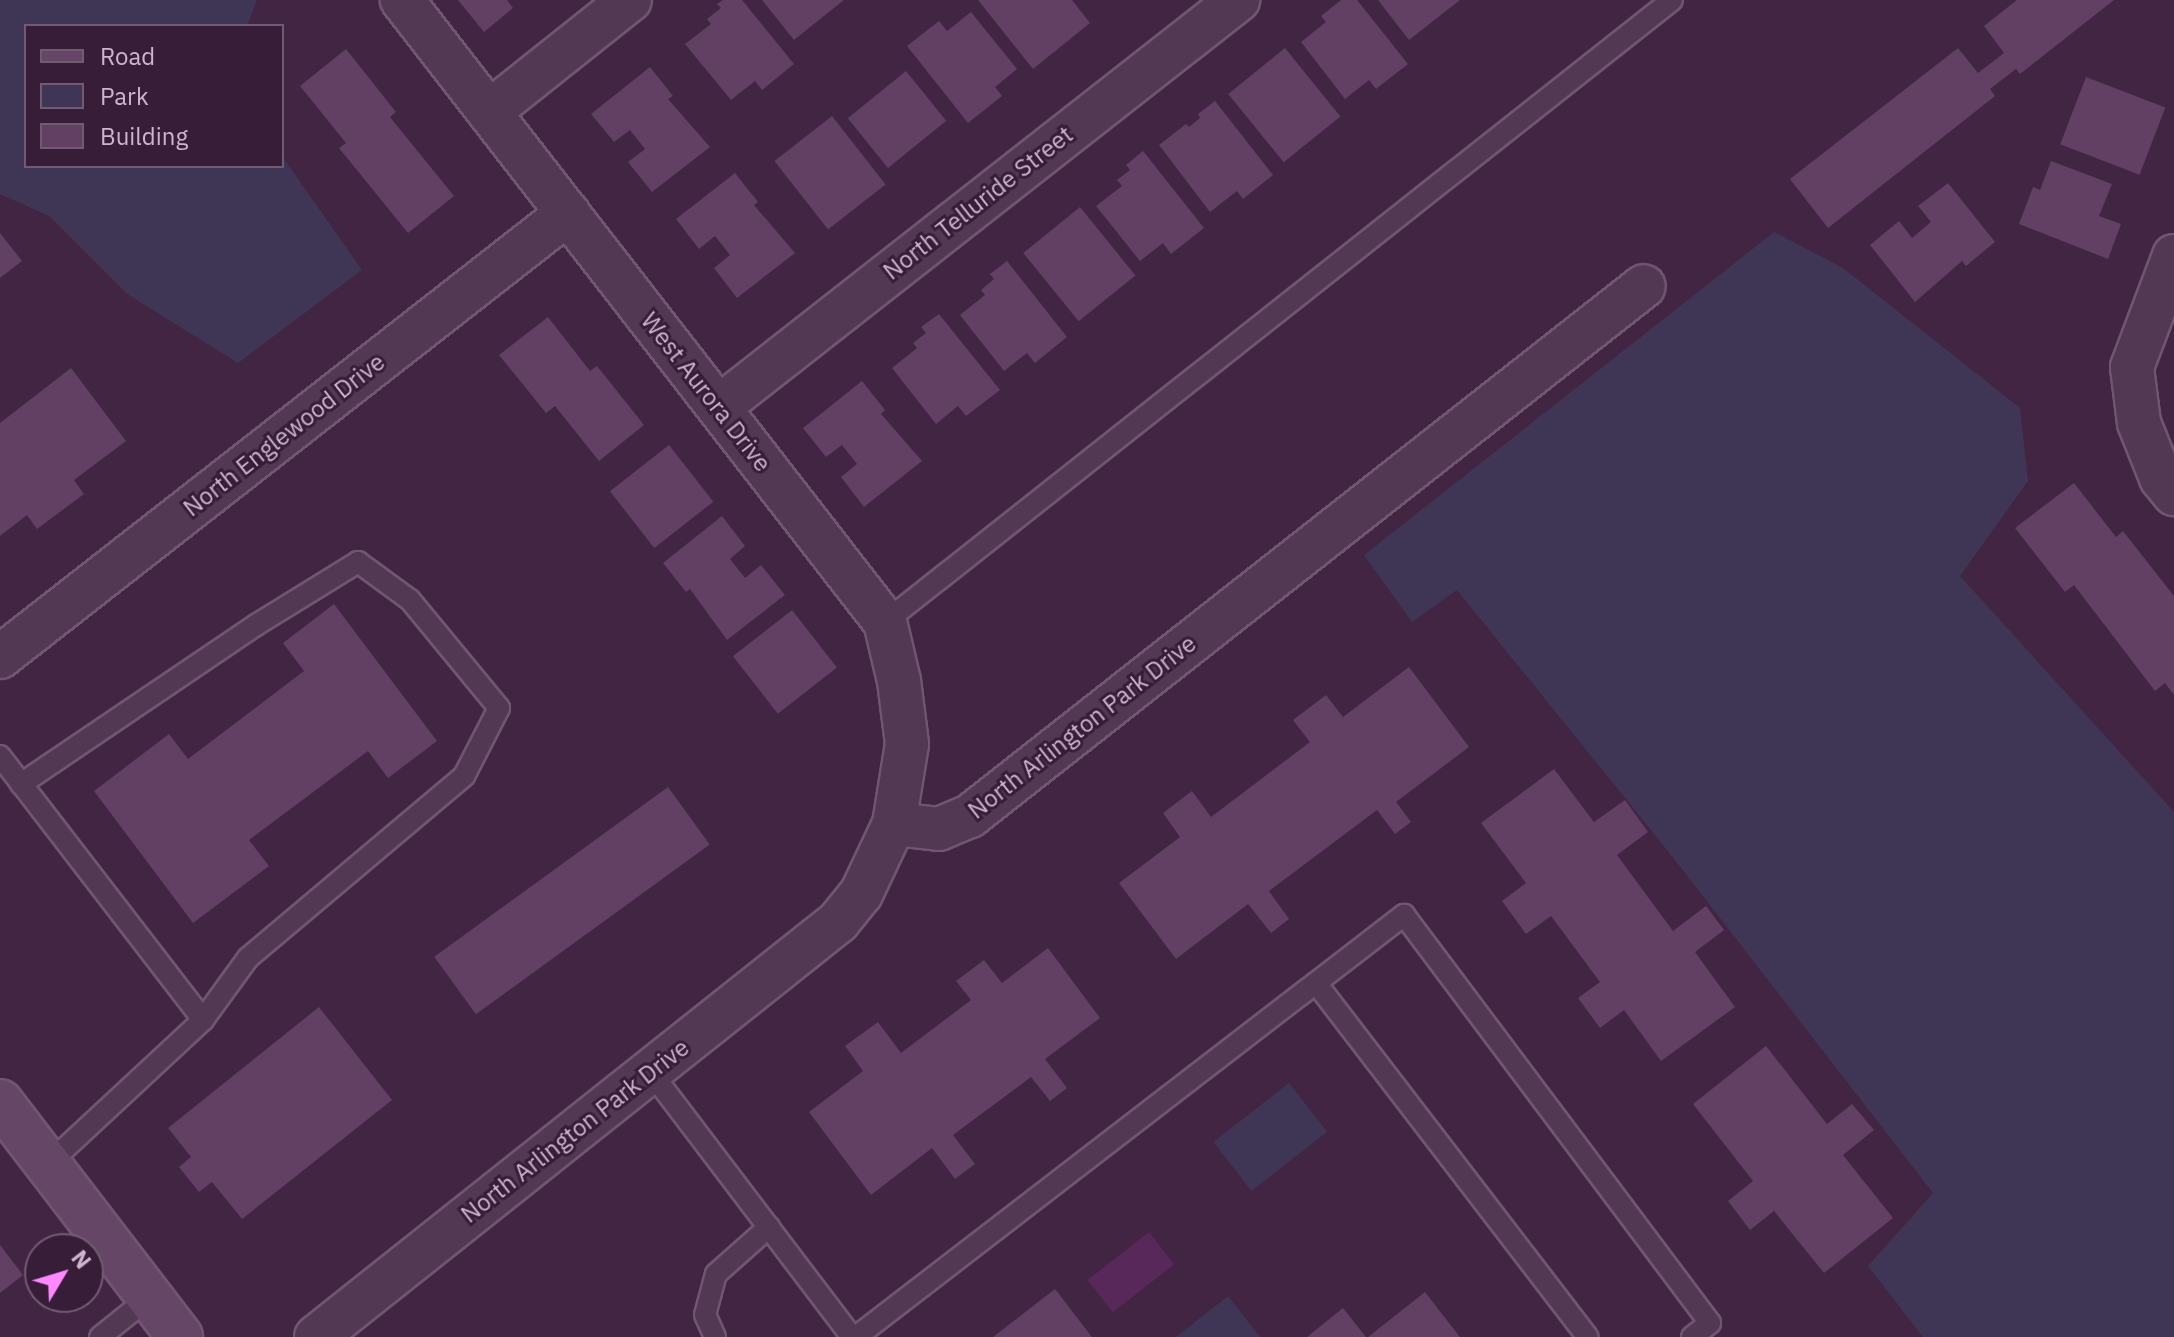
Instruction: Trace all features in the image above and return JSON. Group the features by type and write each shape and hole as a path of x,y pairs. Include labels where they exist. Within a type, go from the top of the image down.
{"main road":[{"path":"0,1102 180,1337"}],"street":[{"name":"West Aurora Drive","path":"402,0 885,622 899,681 907,744 894,824"},
{"path":"489,112 630,0"},
{"name":"North Telluride Street","path":"719,407 1238,0"},
{"name":"North Englewood Drive","path":"0,657 568,213"},
{"path":"2174,256 2132,367 2139,423 2161,478 2174,494"},
{"name":"North Arlington Park Drive","path":"316,1337 838,922 861,894 894,824 939,829 970,816 1644,286"}],"lane":[{"path":"885,622 1672,0"},
{"path":"21,784 256,625 358,562 410,600 499,708 464,776 248,958 203,1020 48,1164"},
{"path":"0,756 203,1020"},
{"path":"650,1071 854,1337 1404,915 1710,1323 1692,1337"},
{"path":"1316,983 1588,1337"},
{"path":"715,1337 705,1315 716,1274 769,1227"},
{"path":"100,1337 150,1297"}],"green space":[{"path":"0,0 257,0 248,24 24,24 24,168 284,168 284,159 362,270 238,363 127,294 49,216 0,194"},
{"path":"1774,232 1843,268 2020,408 2028,481 1960,576 2174,812 2174,1337 1923,1337 1868,1266 1933,1193 1671,855 1457,590 1412,622 1364,555"},
{"path":"1289,1083 1327,1132 1252,1191 1213,1142"},
{"path":"1228,1296 1260,1337 1176,1337"}],"shaded area":[{"path":"1149,1232 1174,1264 1113,1312 1088,1280"}],"building":[{"path":"458,0 507,0 513,8 484,32"},
{"path":"723,0 742,0 794,64 762,90 755,81 731,100 685,44 711,24 707,19 721,8 717,4"},
{"path":"762,0 844,0 794,40"},
{"path":"978,0 1072,0 1090,23 1033,69"},
{"path":"1341,0 1357,0 1408,64 1376,89 1369,80 1345,99 1301,42 1326,22 1321,16"},
{"path":"1378,0 1460,0 1409,40"},
{"path":"2017,0 2114,0 2020,74 2016,69 1990,89 1995,96 1828,228 1790,179 1958,48 1978,73 2004,53 1984,26"},
{"path":"971,12 1017,69 995,87 1002,96 968,123 907,46 939,21 947,31"},
{"path":"1285,48 1340,116 1284,162 1228,94"},
{"path":"346,49 396,112 390,117 454,196 408,233 339,148 346,143 300,86"},
{"path":"650,67 673,96 668,99 710,147 652,192 628,162 645,149 630,130 614,142 591,114"},
{"path":"906,71 946,121 888,168 848,118"},
{"path":"2086,77 2165,107 2140,175 2060,144"},
{"path":"1215,101 1273,175 1243,199 1237,191 1210,212 1159,145 1186,124 1189,127 1200,118 1198,114"},
{"path":"832,116 886,185 828,230 774,161"},
{"path":"1143,151 1204,228 1171,254 1163,243 1140,261 1096,206 1122,186 1117,180 1130,170 1126,165"},
{"path":"2051,161 2112,184 2099,216 2121,224 2108,259 2019,224 2033,187 2040,190"},
{"path":"735,173 758,202 754,205 795,253 737,298 714,268 730,255 715,236 699,249 676,219"},
{"path":"1948,183 1995,242 1966,266 1962,261 1915,302 1870,245 1899,221 1912,238 1931,222 1918,206"},
{"path":"1080,207 1135,275 1079,321 1023,253"},
{"path":"0,233 22,261 0,278"},
{"path":"1007,261 1067,337 1035,363 1027,353 1004,371 960,315 985,295 981,290 994,279 990,274"},
{"path":"939,314 1000,390 966,416 958,406 936,424 892,368 917,348 913,343 926,333 921,327"},
{"path":"548,317 590,371 597,366 644,425 599,461 555,406 546,413 499,355"},
{"path":"71,368 126,441 74,480 84,494 37,529 27,515 0,536 0,423"},
{"path":"862,381 885,410 881,414 922,461 864,507 841,477 857,464 842,445 826,457 803,428"},
{"path":"669,445 713,502 654,548 610,491"},
{"path":"2074,483 2116,537 2123,531 2174,596 2174,695 2165,683 2155,691 2074,585 2065,592 2015,528"},
{"path":"722,516 745,546 730,559 745,578 761,565 785,595 727,640 690,589 686,592 663,563"},
{"path":"334,604 437,741 388,778 368,751 249,840 269,866 193,923 94,791 169,734 188,759 304,671 283,643"},
{"path":"792,610 837,668 778,714 733,656"},
{"path":"1409,667 1469,747 1396,802 1411,822 1395,834 1377,810 1269,891 1289,919 1271,933 1248,904 1176,959 1119,883 1180,837 1163,813 1192,791 1211,817 1310,742 1293,720 1326,695 1343,717"},
{"path":"1554,769 1594,822 1625,800 1648,832 1617,855 1673,931 1706,906 1724,930 1695,952 1735,1007 1661,1061 1624,1010 1600,1028 1578,998 1600,982 1551,916 1526,934 1502,901 1526,883 1481,823"},
{"path":"668,787 710,844 476,1014 434,957"},
{"path":"1048,948 1100,1018 1045,1059 1067,1088 1050,1101 1031,1077 953,1135 975,1164 955,1179 932,1148 871,1195 809,1112 863,1071 845,1046 878,1022 901,1053 971,1000 956,981 984,960 1002,983"},
{"path":"319,1007 392,1100 242,1219 212,1182 199,1192 179,1167 191,1157 168,1128"},
{"path":"1766,1046 1827,1124 1852,1104 1874,1130 1843,1155 1893,1218 1824,1273 1774,1211 1750,1230 1728,1201 1753,1181 1693,1104"},
{"path":"0,1245 23,1275 0,1293"},
{"path":"1055,1289 1092,1337 993,1337"},
{"path":"1425,1292 1460,1337 1368,1337"},
{"path":"1343,1308 1366,1337 1307,1337"}]}
